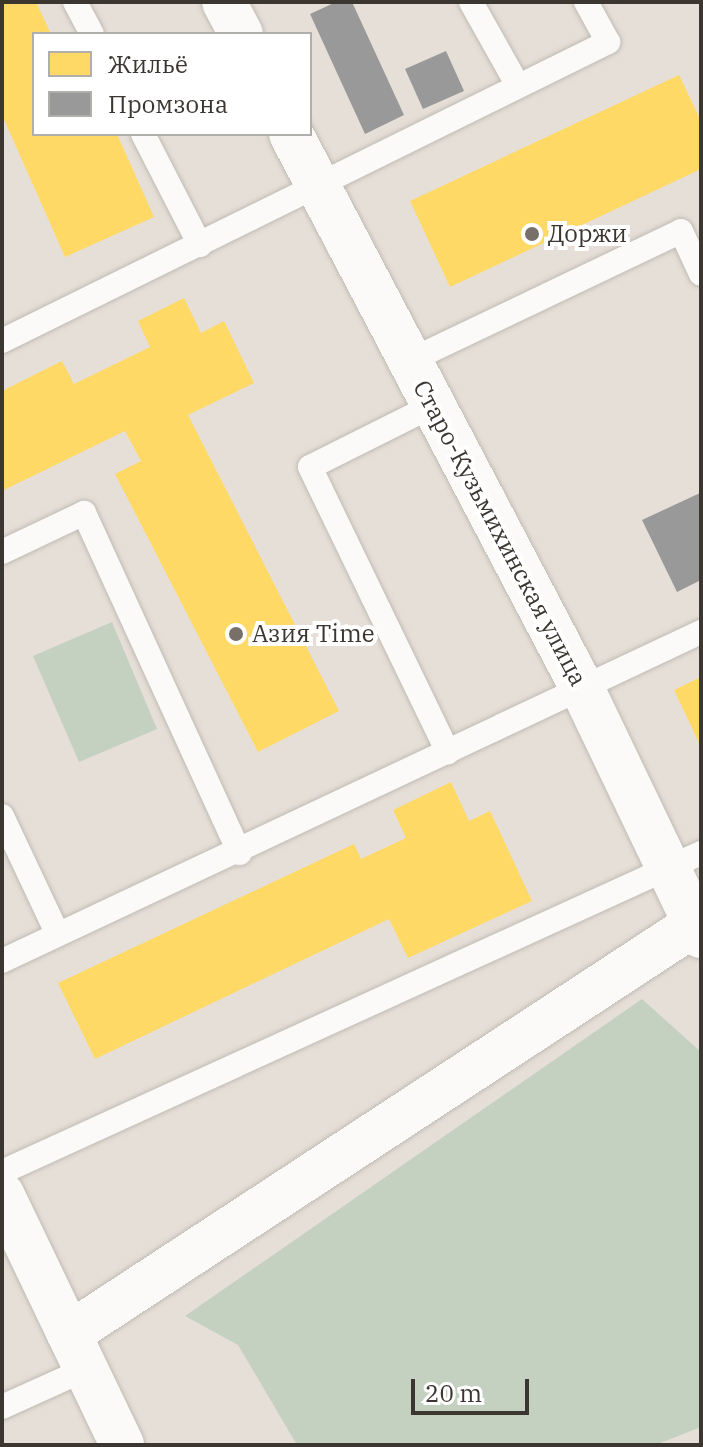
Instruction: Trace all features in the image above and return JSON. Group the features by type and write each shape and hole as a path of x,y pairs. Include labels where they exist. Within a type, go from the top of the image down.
{"street":[{"path":"224,2 240,32"},
{"name":"Старо-Кузьмихинская улица","path":"292,136 430,407 583,690 683,860 698,930"},
{"path":"78,1352 698,930"},
{"path":"2,1194 122,1445"}],"lane":[{"path":"75,2 91,32"},
{"path":"471,2 517,84"},
{"path":"2,341 318,188 517,84 608,42 586,2"},
{"path":"144,136 200,245"},
{"path":"409,361 681,231 701,274"},
{"path":"430,407 310,467 448,752"},
{"path":"2,552 84,513 240,853"},
{"path":"2,961 57,933 240,853 701,632"},
{"path":"2,816 57,933"},
{"path":"2,1172 683,860"},
{"path":"2,1407 78,1352"}],"green space":[{"path":"112,622 157,729 79,762 33,656"},
{"path":"642,999 701,1052 701,1427 655,1445 297,1445 238,1345 185,1316"}],"building: Жильё":[{"path":"2,2 36,2 50,32 32,32 32,136 118,136 154,217 65,257 2,115"},
{"path":"679,75 701,121 701,169 450,287 410,201"},
{"path":"184,298 201,333 224,321 254,383 188,415 339,711 258,752 115,474 141,461 125,431 2,491 2,391 62,361 74,384 150,347 138,321"},
{"path":"701,677 701,747 674,690"},
{"path":"451,782 469,821 490,811 532,901 408,958 389,919 95,1059 58,983 354,844 361,859 406,838 393,810"}],"building: Промзона":[{"path":"336,2 352,2 404,115 365,134 310,14"},
{"path":"446,51 464,91 423,109 405,69"},
{"path":"700,493 701,580 677,592 642,520"}],"place":[{"name":"Доржи","path":"532,234"},
{"name":"Азия Time","path":"236,634"}]}
